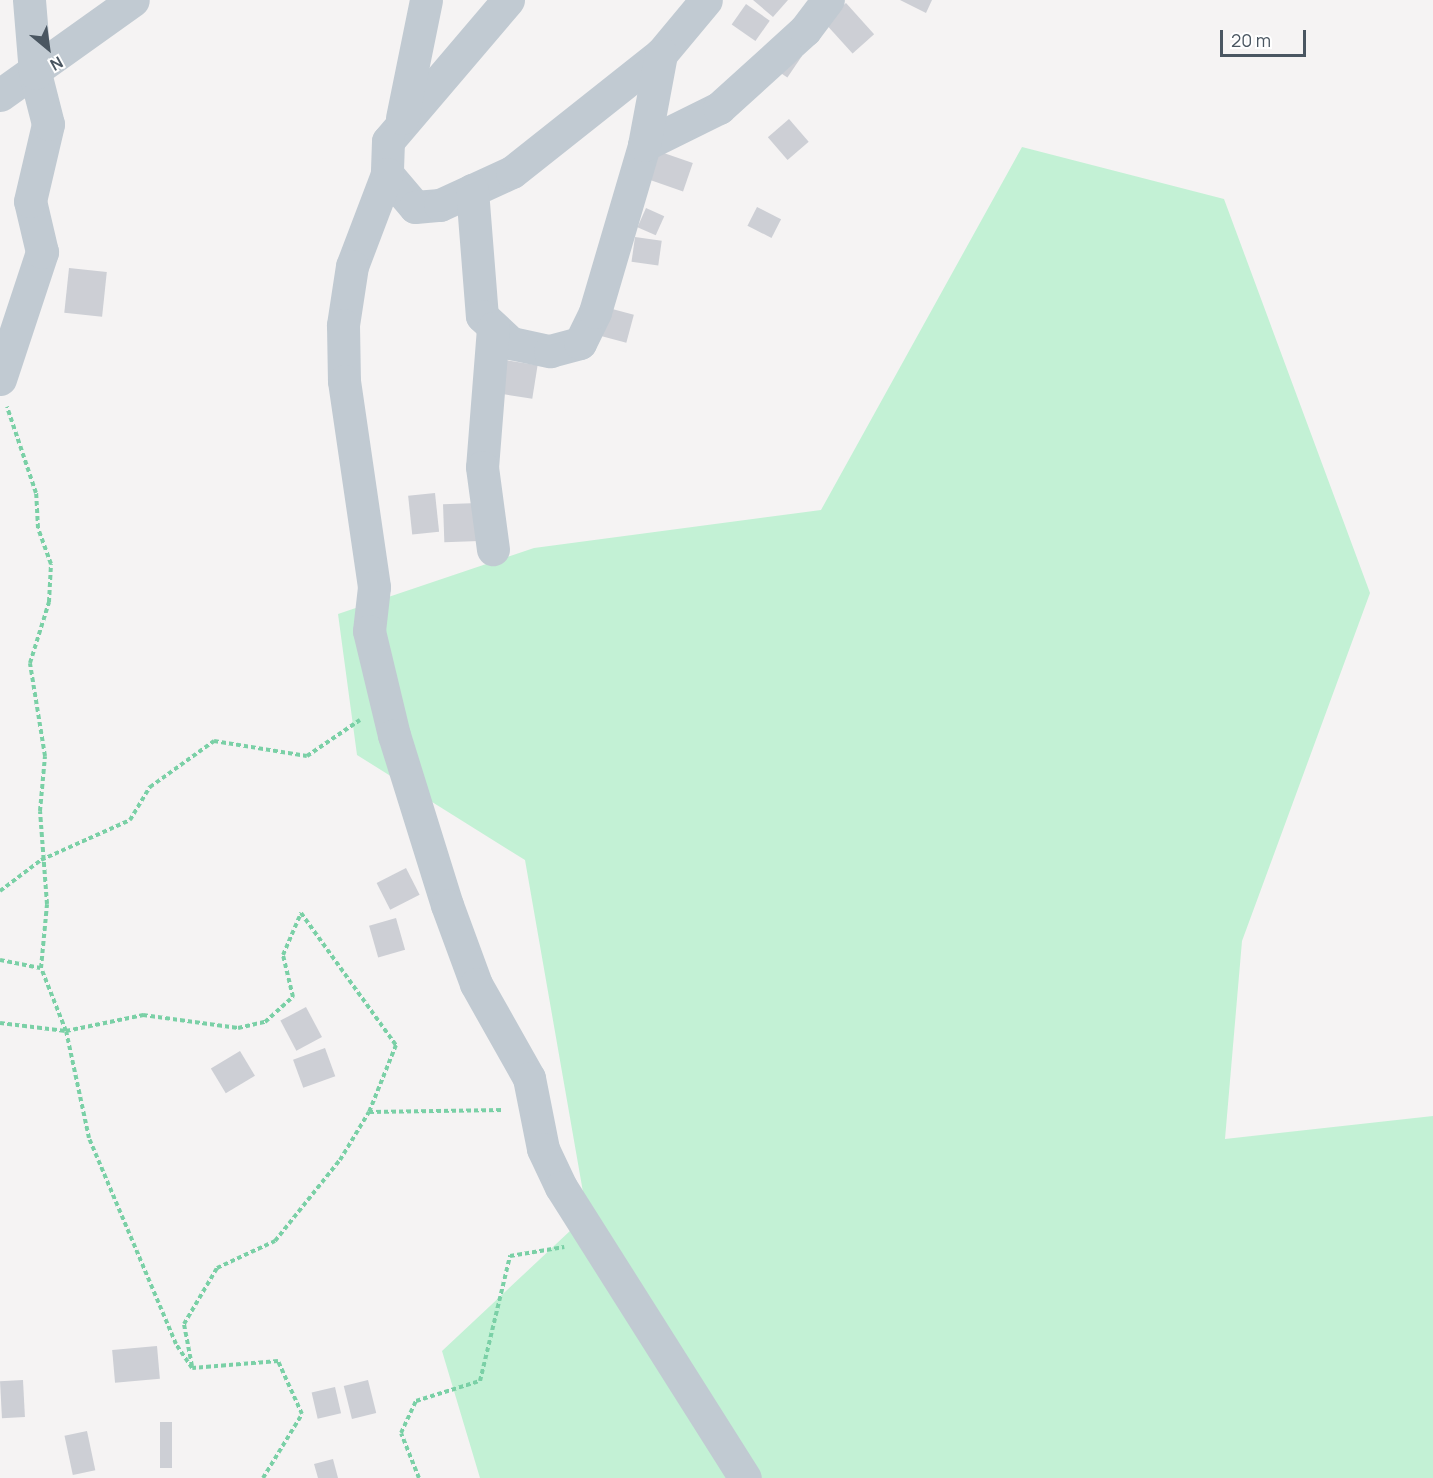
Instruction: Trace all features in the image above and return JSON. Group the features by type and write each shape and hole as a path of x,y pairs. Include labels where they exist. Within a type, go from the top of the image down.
{"street":[{"path":"3,389 42,252 30,201 48,124 35,74 29,0"},
{"path":"0,95 35,74 133,0"},
{"path":"402,118 426,0"},
{"path":"508,0 402,118 388,141 387,174 351,266 343,325 344,381 374,587 369,631 447,905 476,984 529,1078 542,1124 548,1159 595,1241 745,1478"},
{"path":"387,174 415,207 440,205 512,172 661,54 706,0"},
{"path":"644,145 718,108 805,30 828,0"},
{"path":"472,190 482,316 511,343 550,351 580,343 595,312 644,145 661,54"},
{"path":"493,328 482,467 493,549"}],"path":[{"path":"3,389 36,494 38,528 51,564 49,602 30,663 45,756 41,860 47,904 40,968 66,1031 89,1138 176,1344 192,1368"},
{"path":"0,891 41,860 129,820 150,787 214,741 307,756 387,700"},
{"path":"0,1023 66,1031 143,1015 238,1028 265,1022 292,997 283,955 301,914 396,1045 369,1112 340,1160 275,1241 217,1268 184,1324 192,1368"},
{"path":"0,960 40,968"},
{"path":"369,1112 507,1110 542,1124"},
{"path":"419,1478 401,1433 416,1401 480,1381 510,1256 595,1241"},
{"path":"192,1368 278,1361 302,1414 263,1478"}],"green space":[{"path":"1022,147 1224,199 1370,593 1242,941 1225,1139 1433,1116 1433,1478 480,1478 442,1351 587,1215 525,860 357,755 338,614 534,548 821,510"}],"building":[{"path":"753,0 788,0 773,17"},
{"path":"900,0 932,0 926,13"},
{"path":"846,3 874,34 853,54 824,22"},
{"path":"746,4 770,21 755,41 732,24"},
{"path":"787,46 802,56 787,78 772,68"},
{"path":"789,119 809,142 788,160 768,137"},
{"path":"655,150 693,163 683,191 645,178"},
{"path":"757,207 781,219 772,238 747,226"},
{"path":"646,208 664,216 656,235 637,227"},
{"path":"635,237 662,241 658,266 632,262"},
{"path":"69,268 107,272 102,317 64,313"},
{"path":"601,306 634,315 626,343 593,334"},
{"path":"505,360 538,365 532,399 500,394"},
{"path":"435,493 439,532 412,535 408,496"},
{"path":"478,503 479,541 444,542 443,504"},
{"path":"406,868 420,895 390,910 377,883"},
{"path":"396,918 405,950 378,957 369,926"},
{"path":"306,1007 322,1037 296,1051 280,1021"},
{"path":"325,1048 335,1076 303,1088 293,1060"},
{"path":"240,1051 255,1076 226,1093 211,1069"},
{"path":"157,1346 160,1379 115,1383 112,1350"},
{"path":"23,1380 25,1417 2,1418 0,1381"},
{"path":"368,1380 376,1413 352,1419 344,1386"},
{"path":"335,1387 341,1413 318,1419 312,1392"},
{"path":"160,1422 172,1422 172,1468 160,1468"},
{"path":"87,1431 95,1470 73,1475 65,1436"},
{"path":"333,1459 338,1478 318,1478 314,1464"}]}
